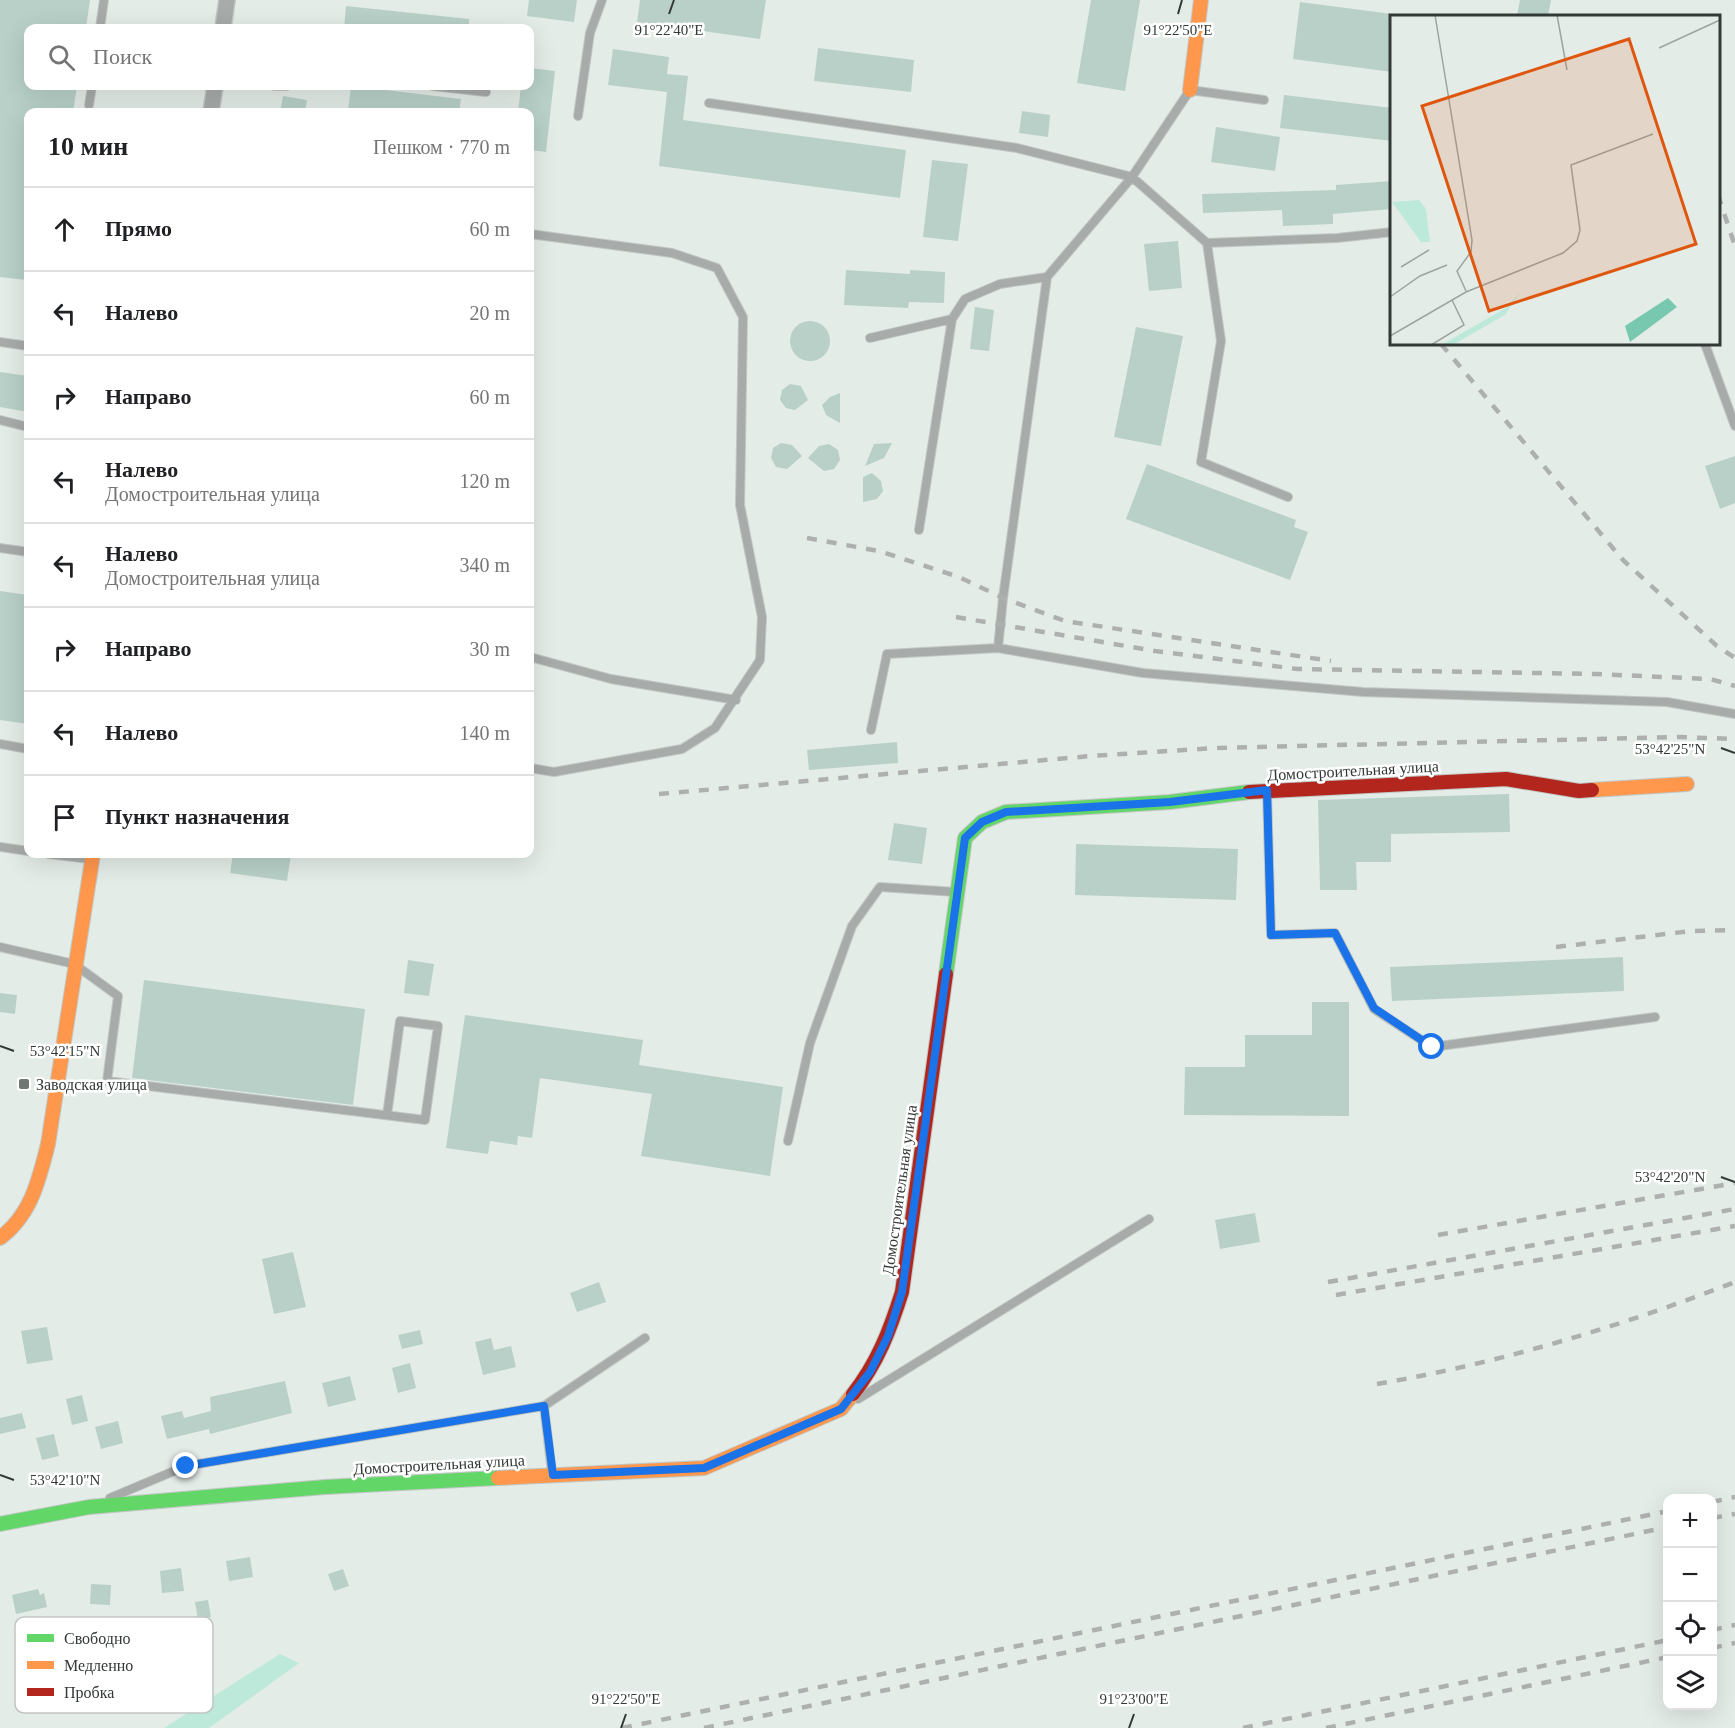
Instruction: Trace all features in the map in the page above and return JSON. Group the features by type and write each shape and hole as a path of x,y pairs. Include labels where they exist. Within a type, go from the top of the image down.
{"street":[{"path":"224,24 227,0"},
{"path":"1190,90 1201,0"},
{"path":"212,108 214,90"},
{"name":"Домостроительная улица","path":"0,1524 89,1507 325,1487 704,1468 841,1409 870,1372 888,1336 902,1292 965,838 982,822 1006,812 1170,802 1267,790 1506,778 1579,791 1687,784"},
{"path":"0,1238 25,1212 38,1184 48,1144 92,858"}],"lane":[{"path":"101,24 104,0"},
{"path":"578,116 590,33 602,0"},
{"path":"89,105 91,90"},
{"path":"468,90 486,92"},
{"path":"999,648 1003,598 1047,277 1132,177 1190,90 1264,100"},
{"path":"709,103 1017,148 1132,177 1207,243 1221,341 1201,462 1288,497"},
{"path":"1207,243 1337,238 1390,232"},
{"path":"534,235 672,253 717,268 742,317 740,505 762,617 760,660 716,728 682,749 554,772 534,769"},
{"path":"919,530 952,319 965,299 1000,284 1047,277"},
{"path":"870,338 952,319"},
{"path":"0,342 24,345"},
{"path":"1705,345 1735,426"},
{"path":"0,420 24,426"},
{"path":"0,548 24,551"},
{"path":"871,730 887,654 999,648 1143,672 1189,677 1363,692 1667,702 1735,714"},
{"path":"534,658 612,679 736,700"},
{"path":"0,744 24,748"},
{"path":"1267,790 1271,935 1335,933 1374,1008 1432,1047 1655,1017"},
{"path":"0,847 24,850"},
{"path":"788,1140 810,1043 852,926 880,887 957,892"},
{"path":"0,947 74,964 118,996 107,1081 425,1120 438,1026 400,1020 387,1115"},
{"path":"841,1409 1149,1219"},
{"path":"89,1507 186,1466 544,1406 645,1338"},
{"path":"544,1406 553,1475"}],"green space":[{"path":"280,1654 299,1663 209,1728 164,1728 188,1713 213,1713 213,1697"}],"building":[{"path":"0,0 90,0 87,24 24,24 24,90 76,90 74,108 24,108 24,280 0,277"},
{"path":"529,0 577,0 574,22 527,16"},
{"path":"640,0 766,0 760,39 637,22"},
{"path":"1091,0 1140,0 1125,91 1077,83"},
{"path":"1520,0 1551,0 1548,15 1517,15"},
{"path":"1300,2 1392,14 1390,15 1390,72 1293,59"},
{"path":"346,6 469,19 469,24 344,24"},
{"path":"818,48 914,60 911,92 814,81"},
{"path":"613,49 669,57 667,74 688,76 683,120 906,150 900,198 659,166 667,92 608,85"},
{"path":"534,68 555,71 546,152 534,150 534,108 518,108 521,90 534,90"},
{"path":"351,90 385,90 461,99 460,108 348,108"},
{"path":"1284,95 1390,108 1390,141 1280,128"},
{"path":"283,96 307,100 306,108 281,108"},
{"path":"1022,111 1050,115 1048,137 1019,133"},
{"path":"1216,127 1280,137 1275,171 1211,162"},
{"path":"932,160 968,164 958,241 923,237"},
{"path":"1390,181 1390,209 1333,214 1333,224 1283,226 1282,210 1203,213 1202,194 1336,190 1336,185"},
{"path":"1178,241 1182,288 1149,291 1144,244"},
{"path":"846,270 910,274 910,270 945,272 944,303 909,302 908,308 844,305"},
{"path":"975,307 994,310 989,351 970,349"},
{"path":"810,321 818,322 824,327 829,333 829,349 824,355 818,360 810,361 802,360 796,355 791,349 790,341 791,333 796,327 802,322"},
{"path":"1136,327 1183,336 1161,446 1114,437"},
{"path":"0,372 24,375 24,411 0,407"},
{"path":"790,384 801,386 808,400 795,410 786,408 780,400 782,390"},
{"path":"840,393 840,423 826,415 822,405 830,397"},
{"path":"781,443 792,445 802,456 787,469 776,467 771,458 773,448"},
{"path":"892,443 884,458 865,466 874,444"},
{"path":"829,444 838,450 840,460 834,469 824,471 808,458 819,446"},
{"path":"1735,456 1735,503 1720,509 1705,466"},
{"path":"1147,464 1296,520 1294,527 1308,532 1290,580 1126,519"},
{"path":"872,473 881,481 883,491 877,499 863,502 863,477"},
{"path":"0,591 24,594 24,723 0,720"},
{"path":"897,742 898,763 809,770 807,750"},
{"path":"1509,794 1510,832 1391,834 1391,862 1356,862 1357,890 1320,890 1318,800"},
{"path":"894,823 927,828 922,864 888,860"},
{"path":"1076,844 1238,849 1236,900 1075,895"},
{"path":"232,858 290,858 287,881 230,873"},
{"path":"1623,957 1624,991 1392,1001 1390,967"},
{"path":"408,960 434,964 429,996 404,993"},
{"path":"144,980 365,1009 353,1105 132,1078"},
{"path":"0,993 17,995 15,1014 0,1012"},
{"path":"1312,1002 1349,1002 1349,1116 1184,1115 1185,1067 1245,1067 1245,1035 1312,1035"},
{"path":"465,1015 643,1040 639,1065 783,1087 770,1176 641,1156 652,1094 540,1078 532,1138 518,1136 517,1145 490,1141 488,1154 446,1148"},
{"path":"1255,1213 1260,1242 1220,1249 1215,1220"},
{"path":"293,1252 306,1307 274,1314 262,1259"},
{"path":"599,1282 606,1302 577,1312 570,1293"},
{"path":"47,1327 53,1360 27,1364 21,1331"},
{"path":"420,1330 423,1344 402,1349 398,1335"},
{"path":"491,1338 494,1350 511,1346 516,1367 483,1375 475,1342"},
{"path":"410,1363 416,1388 398,1393 392,1368"},
{"path":"350,1376 356,1400 328,1407 322,1383"},
{"path":"285,1381 292,1413 210,1434 209,1429 167,1439 161,1416 182,1411 184,1418 211,1411 210,1397"},
{"path":"82,1395 88,1421 72,1425 66,1399"},
{"path":"22,1413 26,1428 0,1434 0,1418"},
{"path":"118,1421 123,1443 101,1449 95,1427"},
{"path":"54,1434 59,1456 42,1460 36,1438"},
{"path":"250,1557 253,1577 229,1581 226,1561"},
{"path":"181,1568 184,1591 162,1593 160,1571"},
{"path":"343,1569 349,1586 334,1591 328,1574"},
{"path":"91,1584 111,1585 110,1605 90,1604"},
{"path":"38,1589 40,1595 44,1593 47,1607 16,1614 12,1595"},
{"path":"208,1600 211,1617 198,1617 195,1602"}],"railway":[{"path":"1720,201 1735,246"},
{"path":"1442,345 1623,560 1717,646 1735,658"},
{"path":"807,538 879,551 959,577 1003,598 1065,621 1331,661"},
{"path":"956,617 1155,651 1297,669 1596,674 1710,679 1735,686"},
{"path":"659,794 1091,756 1215,748 1679,737 1735,739"},
{"path":"1556,947 1691,931 1735,930"},
{"path":"1438,1235 1735,1183"},
{"path":"1328,1282 1735,1209"},
{"path":"1336,1295 1735,1226"},
{"path":"1377,1384 1469,1366 1559,1342 1603,1329 1735,1282"},
{"path":"1717,1501 1735,1497"},
{"path":"622,1728 1663,1512"},
{"path":"1717,1517 1735,1514"},
{"path":"704,1728 1663,1528"},
{"path":"1717,1629 1735,1625"},
{"path":"1243,1728 1663,1641"},
{"path":"1717,1647 1735,1643"},
{"path":"1326,1728 1663,1658"}],"traffic: fast":[{"path":"946,974 965,838 982,822 1006,812 1170,802 1249,792"},
{"path":"0,1524 89,1507 325,1487 498,1478"}],"traffic: slow":[{"path":"1190,90 1201,0"},
{"path":"1592,790 1687,784"},
{"path":"0,1238 11,1229 26,1208 37,1183 48,1144 92,858"},
{"path":"498,1478 704,1468 841,1409 853,1394"}],"traffic: jam":[{"path":"1249,792 1506,779 1579,791 1592,790"},
{"path":"853,1394 870,1370 893,1319 902,1292 946,974"}],"place":[{"name":"Заводская улица","path":"24,1084"}],"route":[{"path":"186,1466 544,1406 553,1475 704,1468 841,1409 870,1372 888,1336 902,1292 965,838 982,822 1006,812 1170,802 1267,790 1271,935 1335,933 1374,1008 1432,1047"}]}
